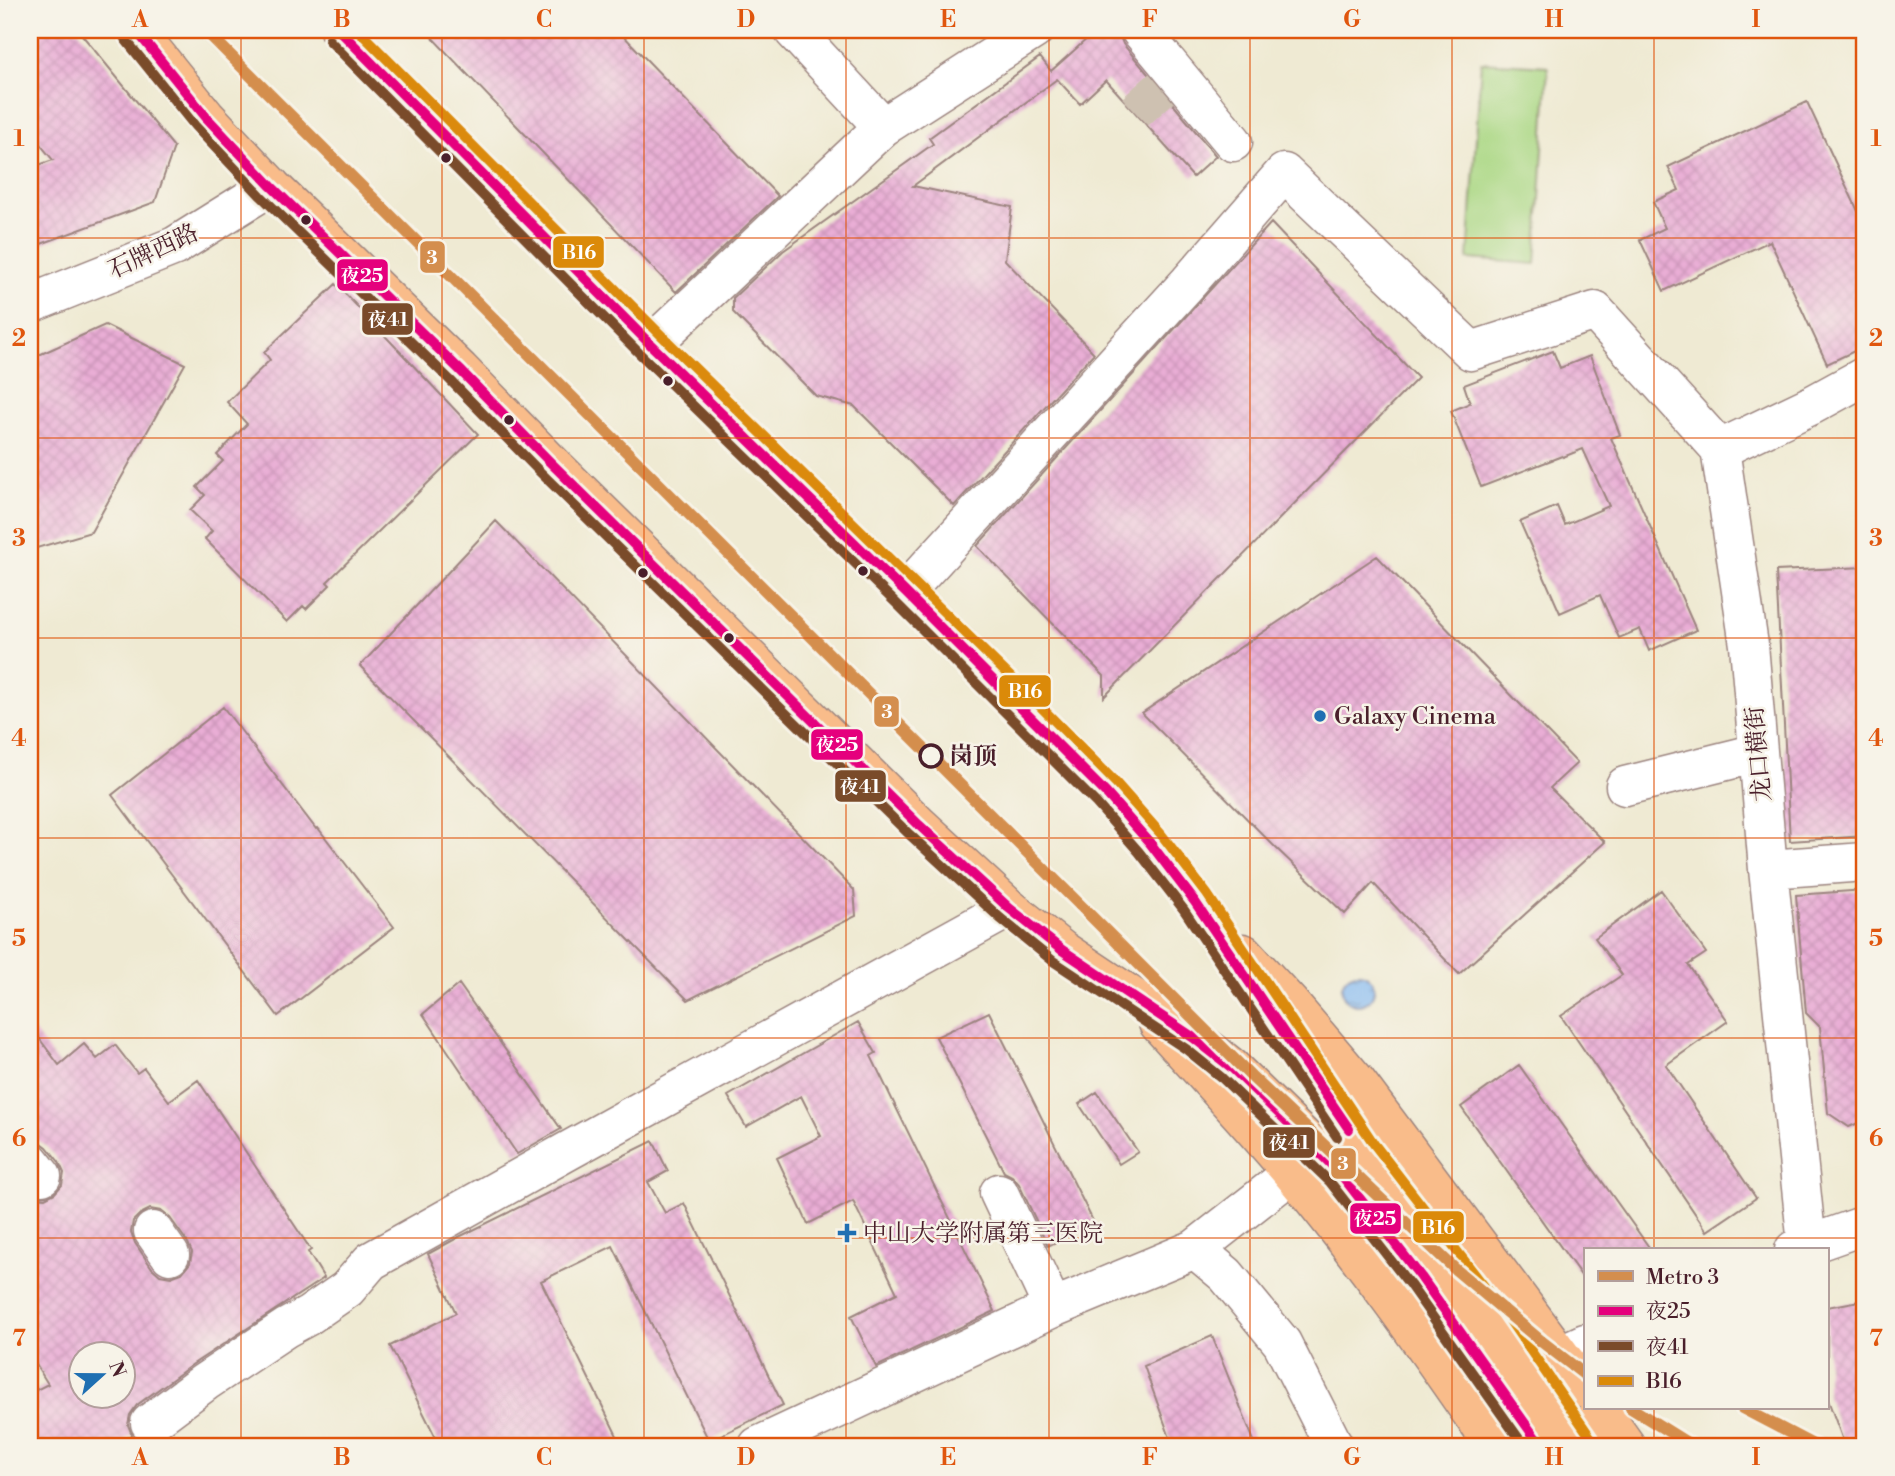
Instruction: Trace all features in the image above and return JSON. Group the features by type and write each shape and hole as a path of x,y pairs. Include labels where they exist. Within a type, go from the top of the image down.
{"main road":[{"path":"136,30 206,117 271,186 919,825 1009,908 1062,950 1194,1038 1231,1067 1340,1173 1399,1248 1480,1330 1579,1446"},
{"path":"340,30 651,345 905,592 1106,793 1150,844 1195,902 1480,1330 1541,1446"},
{"path":"1195,902 1291,1005 1573,1348 1584,1385"},
{"path":"1140,1003 1292,1173 1367,1268 1484,1443"},
{"path":"1600,1410 1626,1446"}],"street":[{"path":"793,30 883,127"},
{"path":"651,345 883,127 1034,30"},
{"path":"1140,30 1173,78 1233,142"},
{"path":"905,592 1189,282 1284,173 1471,351 1595,311 1720,449 1865,376"},
{"name":"石牌西路","path":"30,304 175,246 271,186"},
{"name":"龙口横街","path":"1720,449 1749,645 1800,1248"},
{"path":"1625,786 1758,753"},
{"path":"1768,869 1865,862"},
{"path":"150,1423 205,1382 347,1289 371,1261 1009,908"},
{"path":"758,1446 1053,1308 1195,1249 1292,1173"},
{"path":"999,1193 1053,1308"},
{"path":"1800,1248 1865,1225"},
{"path":"1195,1249 1226,1275 1282,1343 1334,1446"}],"green space":[{"path":"1481,62 1548,66 1536,264 1468,259"}],"water":[{"path":"1358,973 1370,977 1374,989 1370,1001 1358,1005 1346,1001 1342,989 1346,977"}],"building":[{"path":"30,30 78,30 174,147 155,202 30,248 30,168 53,160 30,132"},
{"path":"425,30 618,30 778,196 676,292"},
{"path":"1097,30 1119,30 1123,44 1216,156 1193,177 1106,80 1080,104 1057,79 913,186 1012,207 1005,260 1094,353 954,506 854,406 816,396 733,312 733,298 783,251 933,144 929,138 1040,57 1051,71"},
{"path":"1807,102 1865,226 1865,346 1827,364 1770,241 1664,291 1640,240 1665,228 1653,202 1679,190 1668,167"},
{"path":"1271,223 1418,378 1104,697 1104,676 977,546"},
{"path":"336,284 478,434 327,582 330,585 306,609 303,606 287,622 205,539 212,531 190,510 205,495 197,487 223,461 217,455 247,424 227,402 270,360 264,352"},
{"path":"105,325 185,364 91,532 30,550 30,359"},
{"path":"1553,351 1560,368 1590,356 1620,435 1611,438 1696,630 1649,651 1640,629 1619,638 1600,595 1560,613 1520,522 1557,506 1565,525 1609,506 1583,449 1481,487 1451,411 1470,403 1464,385"},
{"path":"496,521 854,890 856,916 688,1000 360,666"},
{"path":"1377,556 1577,763 1550,788 1605,842 1459,974 1373,883 1345,914 1142,713"},
{"path":"1865,567 1865,836 1790,841 1776,571"},
{"path":"223,707 394,927 278,1016 112,795"},
{"path":"1661,890 1706,953 1688,965 1728,1021 1666,1065 1756,1198 1707,1231 1561,1016 1622,975 1595,938"},
{"path":"1865,890 1865,1120 1849,1127 1828,1113 1820,1027 1806,1013 1796,895"},
{"path":"459,984 561,1129 517,1154 423,1014"},
{"path":"989,1012 1094,1223 1048,1246 1019,1184 1004,1172 936,1037"},
{"path":"858,1022 876,1053 871,1056 995,1311 876,1367 851,1316 897,1293 853,1201 808,1224 777,1158 821,1136 801,1096 746,1127 728,1096"},
{"path":"30,1026 59,1065 84,1044 97,1059 115,1045 137,1073 144,1068 169,1101 198,1080 311,1250 308,1252 324,1278 193,1364 136,1406 136,1340 66,1340 66,1410 134,1410 128,1425 132,1435 116,1446 30,1446 30,1393 48,1384 30,1355 30,1193 35,1197 45,1198 55,1193 62,1185 64,1173 59,1162 39,1141 30,1140","holes":["150,1209 161,1211 170,1218 192,1252 190,1263 182,1273 171,1277 160,1275 152,1268 131,1232 133,1221 140,1214"]},
{"path":"1519,1065 1650,1248 1584,1248 1584,1280 1461,1107"},
{"path":"1097,1092 1138,1152 1119,1164 1079,1104"},
{"path":"653,1141 668,1171 648,1182 665,1213 684,1203 783,1405 709,1441 613,1246 541,1281 622,1446 440,1446 390,1346 456,1313 428,1254"},
{"path":"1865,1300 1865,1446 1845,1446 1828,1400 1828,1307"},
{"path":"1212,1336 1256,1446 1173,1446 1144,1366"}],"tunnel":[{"path":"1135,112 1168,82"}],"metro line":[{"name":"3","path":"205,30 1251,1076 1455,1269 1584,1374"},
{"name":"3","path":"1634,1410 1692,1446"},
{"name":"3","path":"1746,1410 1815,1446"}],"transit line":[{"name":"夜25","path":"136,30 206,117 271,186 919,825 1009,908 1062,950 1194,1038 1231,1067 1340,1173 1421,1277 1541,1446"},
{"name":"夜25","path":"339,30 651,345 905,592 1106,793 1150,843 1195,902 1349,1129"},
{"name":"B16","path":"358,30 661,335 1036,702 1116,783 1161,834 1207,894 1374,1144 1504,1312 1591,1438"},
{"name":"夜41","path":"125,39 195,126 261,196 910,835 1000,918 1053,961 1186,1049 1222,1078 1330,1182 1410,1285 1524,1446"},
{"name":"夜41","path":"329,40 641,355 895,602 1096,803 1184,910 1337,1137"}],"place":[{"name":"Galaxy Cinema","path":"1320,716"},
{"name":"岗顶","path":"931,756"},
{"name":"中山大学附属第三医院","path":"847,1233"}]}
